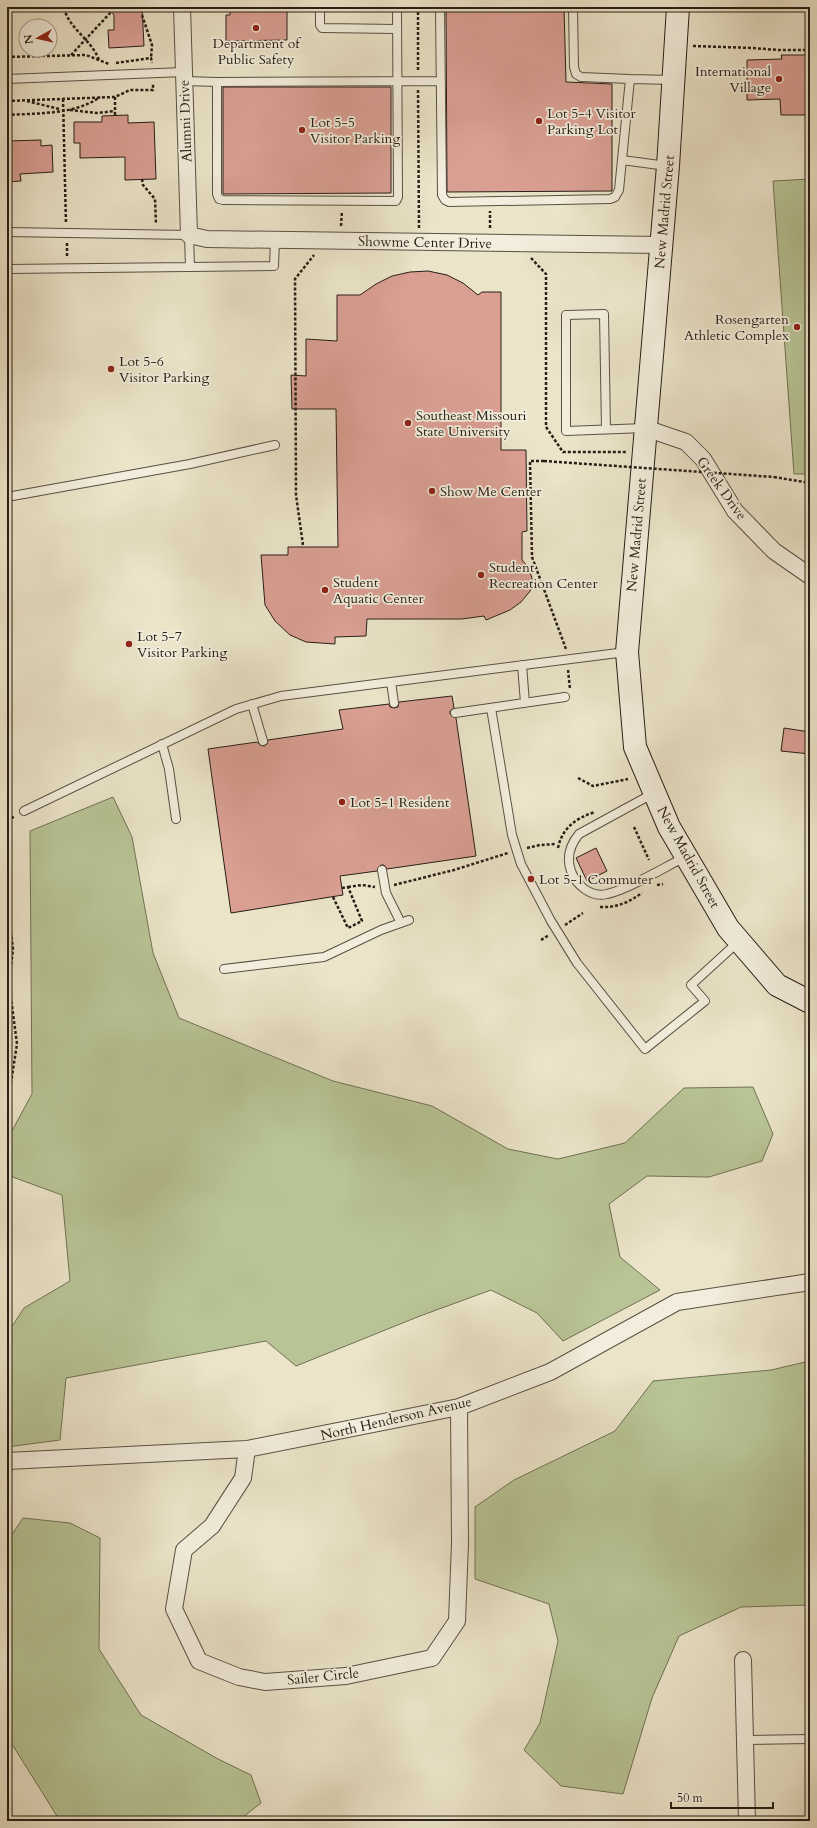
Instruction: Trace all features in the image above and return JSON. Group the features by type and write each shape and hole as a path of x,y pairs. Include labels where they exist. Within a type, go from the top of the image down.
{"street":[{"name":"Alumni Drive","path":"182,7 188,236"},
{"name":"New Madrid Street","path":"678,7 668,166 627,652 635,747 669,827 728,928 777,985 810,1002"},
{"name":"Showme Center Drive","path":"188,236 207,239 661,245"},
{"name":"Greek Drive","path":"645,428 686,442 703,459 735,510 774,551 810,576"},
{"name":"North Henderson Avenue","path":"7,1461 247,1449 459,1407 550,1372 677,1302 810,1282"},
{"name":"Sailer Circle","path":"247,1449 243,1478 212,1526 184,1550 174,1610 199,1661 239,1677 265,1682 346,1676 432,1658 457,1621 460,1543 459,1407"},
{"path":"743,1660 747,1821"}],"lane":[{"path":"320,7 320,25 322,28 397,29"},
{"path":"217,82 217,194 219,199 396,201 398,197 397,7"},
{"path":"440,7 442,195 445,200 449,202 610,199 615,197 619,190 630,79"},
{"path":"573,7 574,67 576,74 581,78 673,80"},
{"path":"7,80 154,75 184,77 217,82 441,81"},
{"path":"622,160 668,166"},
{"path":"7,232 67,232 188,236 190,267"},
{"path":"7,269 274,266 275,240"},
{"path":"606,429 604,314 566,315 566,431 645,428"},
{"path":"7,497 190,464 275,445"},
{"path":"24,811 236,709 280,696 627,652"},
{"path":"522,665 525,703"},
{"path":"391,682 394,703"},
{"path":"455,713 565,697"},
{"path":"252,704 262,741"},
{"path":"491,708 512,835 521,864 551,921 577,963 646,1049 705,1001 691,985 739,941"},
{"path":"162,744 169,769 176,819"},
{"path":"654,793 579,834 571,844 569,856 570,870 577,884 593,893 606,895 686,856"},
{"path":"224,969 324,957 405,921 386,893 382,870"},
{"path":"745,1740 810,1739"}],"path":[{"path":"418,7 419,242"},
{"path":"64,8 66,16 96,52 99,60"},
{"path":"70,56 111,12"},
{"path":"7,101 115,97 130,90 153,90 154,75 151,58 152,45 142,15"},
{"path":"693,46 810,50"},
{"path":"7,56 86,55 109,64 151,58"},
{"path":"68,110 93,102 101,97"},
{"path":"115,97 115,116"},
{"path":"63,99 68,268"},
{"path":"25,100 63,110"},
{"path":"7,116 63,110 97,113 115,111"},
{"path":"142,179 142,185 155,199 156,235"},
{"path":"489,243 491,201"},
{"path":"304,545 296,495 295,279 316,253"},
{"path":"566,649 532,557 530,461 774,477 810,483"},
{"path":"565,697 570,690 568,670"},
{"path":"578,778 593,786 628,779"},
{"path":"634,827 649,860"},
{"path":"7,831 11,838 7,900 13,949 9,983 17,1044 7,1108"},
{"path":"342,888 362,885 376,887 385,886 421,879 540,845 556,844"},
{"path":"333,896 348,928 362,921 348,887"}],"green space":[{"name":"Rosengarten Athletic Complex","path":"810,179 810,474 794,474 773,181"},
{"path":"113,797 132,837 153,953 179,1018 333,1081 432,1106 508,1149 558,1159 625,1143 684,1088 753,1087 773,1134 762,1161 709,1177 647,1176 609,1204 620,1257 660,1290 563,1341 537,1313 491,1290 420,1316 296,1366 266,1341 66,1378 60,1440 7,1447 7,1334 24,1308 70,1281 62,1195 7,1175 7,1140 32,1094 30,831"},
{"path":"810,1361 810,1605 741,1607 679,1636 652,1698 623,1794 561,1786 524,1750 540,1723 558,1641 549,1604 475,1579 475,1507 514,1480 615,1431 653,1381 771,1370"},
{"path":"23,1518 70,1523 100,1538 99,1649 141,1715 218,1759 251,1775 261,1803 238,1821 60,1821 7,1736 7,1542"}],"building":[{"path":"107,7 142,7 144,46 109,48 108,30 114,30 114,15"},
{"name":"Department of Public Safety","path":"230,7 287,7 287,40 226,41 226,15 230,15"},
{"name":"Lot 5-4 Visitor Parking Lot","path":"446,7 564,7 566,82 612,84 612,191 447,192"},
{"name":"International Village","path":"781,55 810,55 810,115 781,115 780,99 747,100 747,60 782,59"},
{"path":"223,87 391,87 391,193 223,194"},
{"path":"128,115 128,123 154,122 156,179 125,180 125,157 80,158 80,143 74,143 74,122 102,122 102,116"},
{"path":"41,140 41,146 52,145 53,172 20,174 21,181 7,182 7,141"},
{"name":"Show Me Center","path":"428,271 447,275 463,283 478,295 482,292 501,292 501,450 526,450 527,531 522,532 522,560 528,567 532,578 531,590 521,602 510,610 486,620 484,616 462,619 367,619 366,636 335,637 335,644 306,642 290,635 275,621 265,605 261,555 288,555 288,547 338,547 336,409 292,409 291,375 306,376 306,339 337,341 337,295 360,295 376,284 392,276 410,272"},
{"name":"Lot 5-1 Resident","path":"452,696 454,708 450,711 450,714 456,718 476,856 387,869 384,865 381,865 377,871 340,876 343,895 231,913 208,749 257,742 264,746 267,744 268,740 343,729 339,710 389,704 390,707 394,708 398,707 399,702"},
{"path":"784,728 810,732 810,754 781,751"},
{"path":"596,848 607,871 587,881 576,858"}],"place":[{"name":"Department of Public Safety","path":"256,28"},
{"name":"International Village","path":"779,79"},
{"name":"Lot 5-4 Visitor Parking Lot","path":"539,121"},
{"name":"Lot 5-5 Visitor Parking","path":"302,130"},
{"name":"Rosengarten Athletic Complex","path":"797,327"},
{"name":"Lot 5-6 Visitor Parking","path":"111,369"},
{"name":"Southeast Missouri State University","path":"408,423"},
{"name":"Show Me Center","path":"432,491"},
{"name":"Student Recreation Center","path":"481,575"},
{"name":"Student Aquatic Center","path":"325,590"},
{"name":"Lot 5-7 Visitor Parking","path":"129,644"},
{"name":"Lot 5-1 Resident","path":"342,802"},
{"name":"Lot 5-1 Commuter","path":"531,879"}]}
